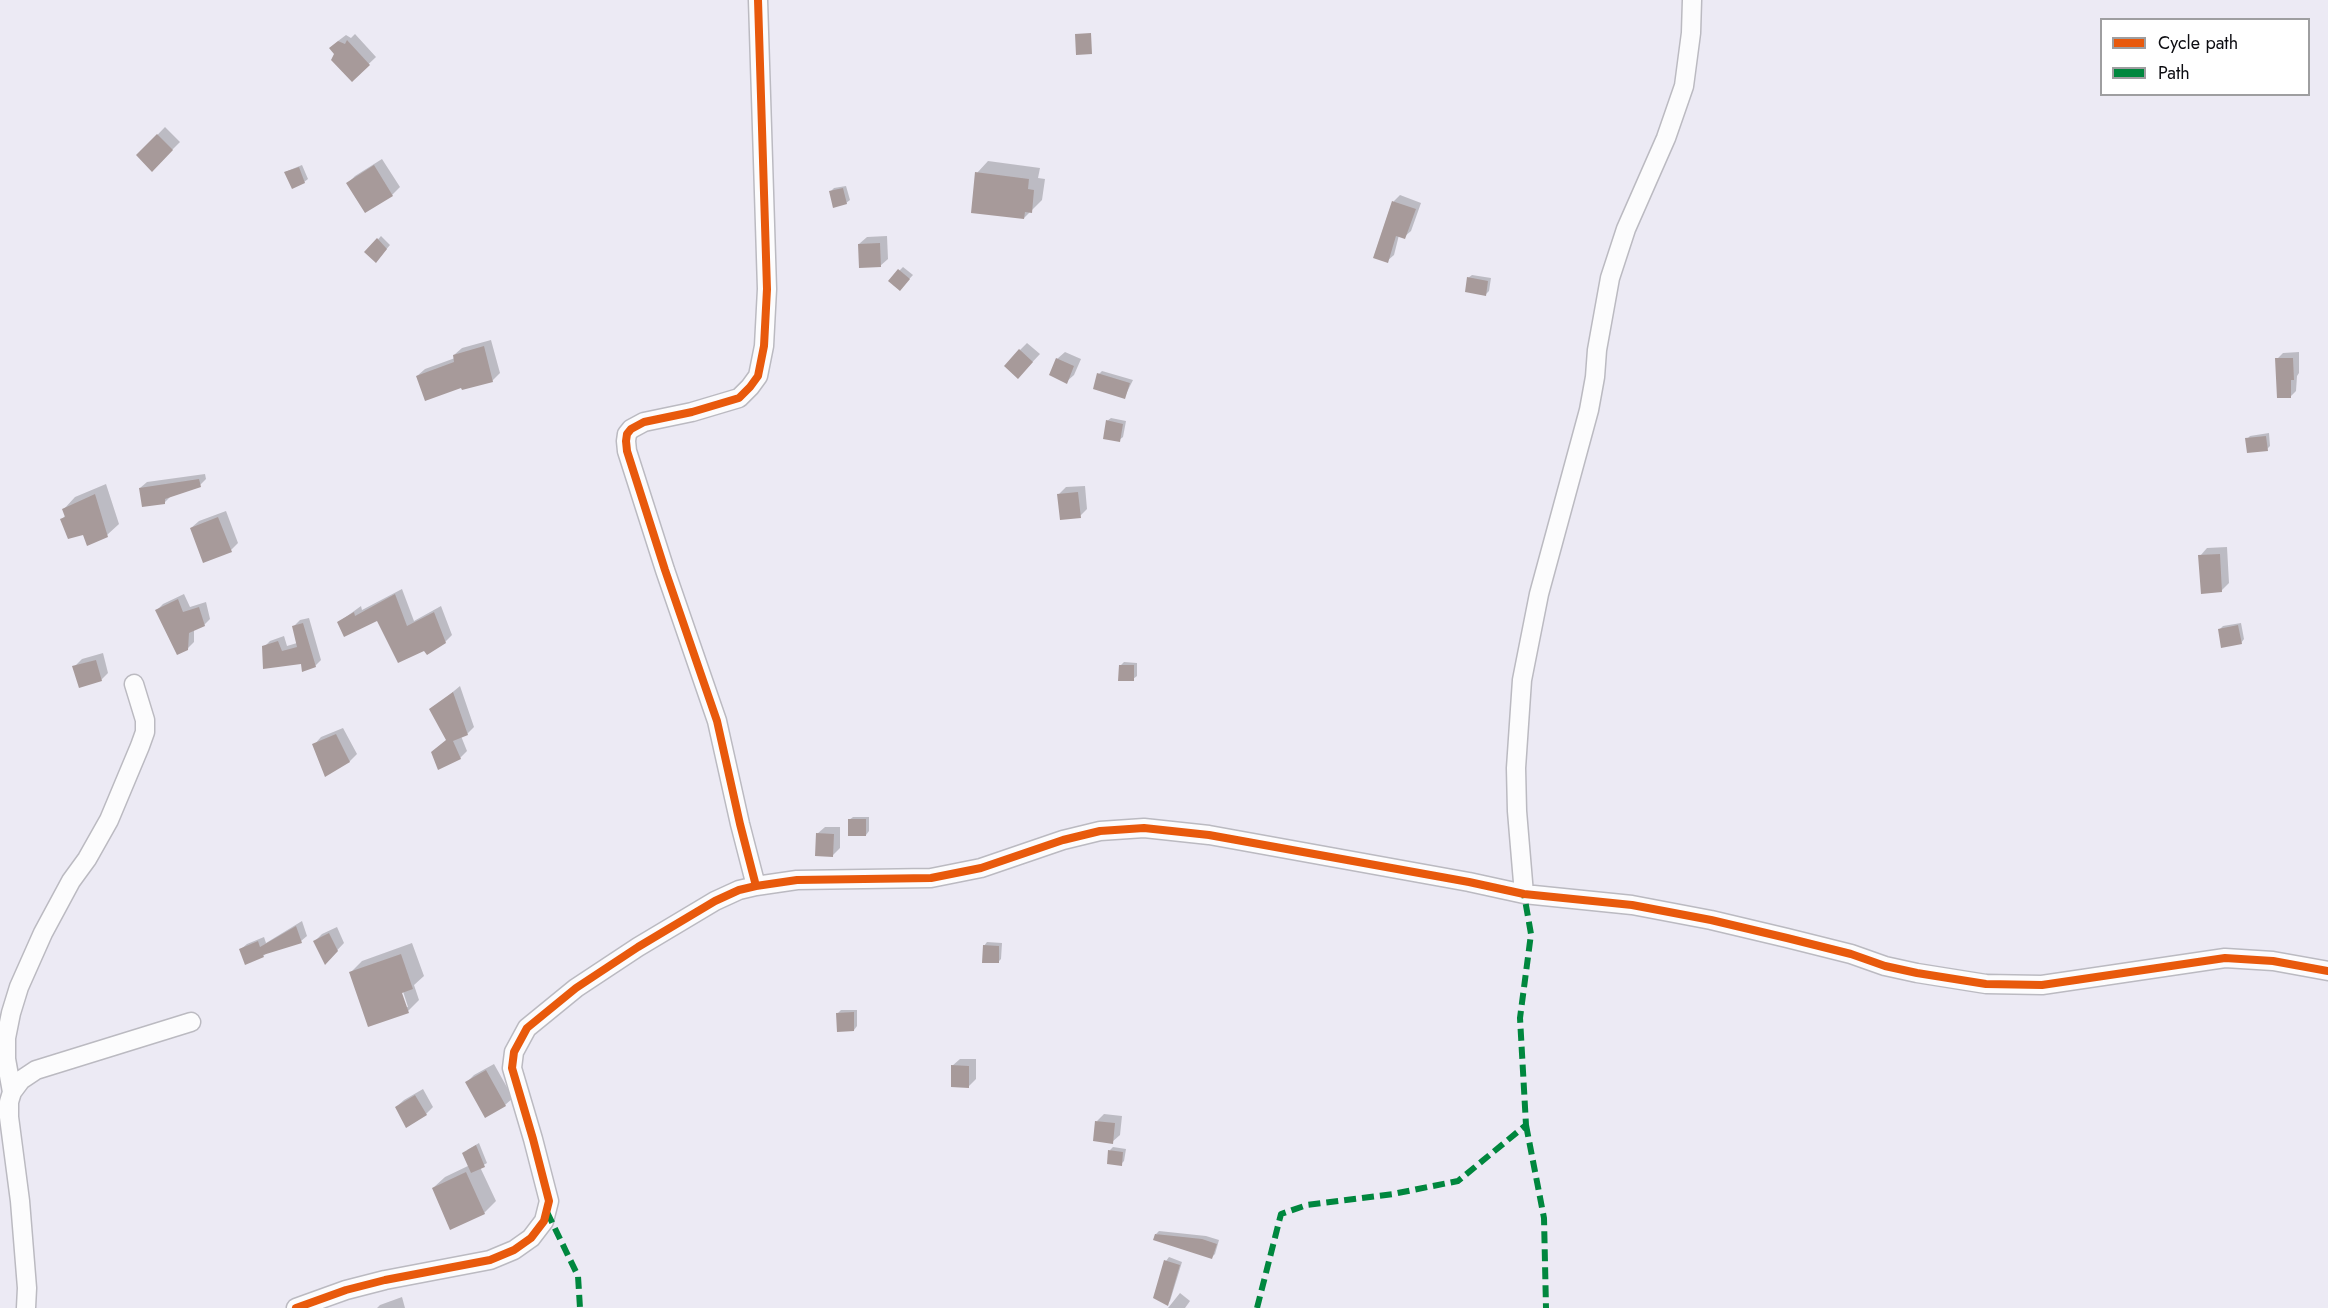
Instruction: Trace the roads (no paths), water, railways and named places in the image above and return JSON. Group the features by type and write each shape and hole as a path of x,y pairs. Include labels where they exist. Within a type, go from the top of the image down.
{"street":[{"path":"756,886 717,721 663,562 627,451 626,441 631,429 644,422 692,412 739,398 758,376 764,346 767,289 758,0"},
{"path":"1524,894 1516,768 1522,681 1539,594 1589,410 1610,278 1626,229 1666,138 1684,86 1691,33 1692,0"},
{"path":"12,1092 6,1059 6,1038 10,1013 43,933 71,881 87,859 109,820 140,746 145,732 145,720 134,684"},
{"path":"296,1308 345,1290 385,1280 490,1260 514,1250 531,1238 544,1221 549,1201 512,1068 514,1052 527,1028 576,988 638,947 715,901 739,890 756,886 797,880 931,878 981,868 1063,840 1100,831 1144,828 1209,835 1524,894 1632,905 1711,920 1851,954 1886,966 1986,984 2042,985 2225,958 2273,961 2328,971"},
{"path":"26,1308 27,1288 20,1201 9,1117 12,1092 21,1080 36,1070 191,1022"}]}
